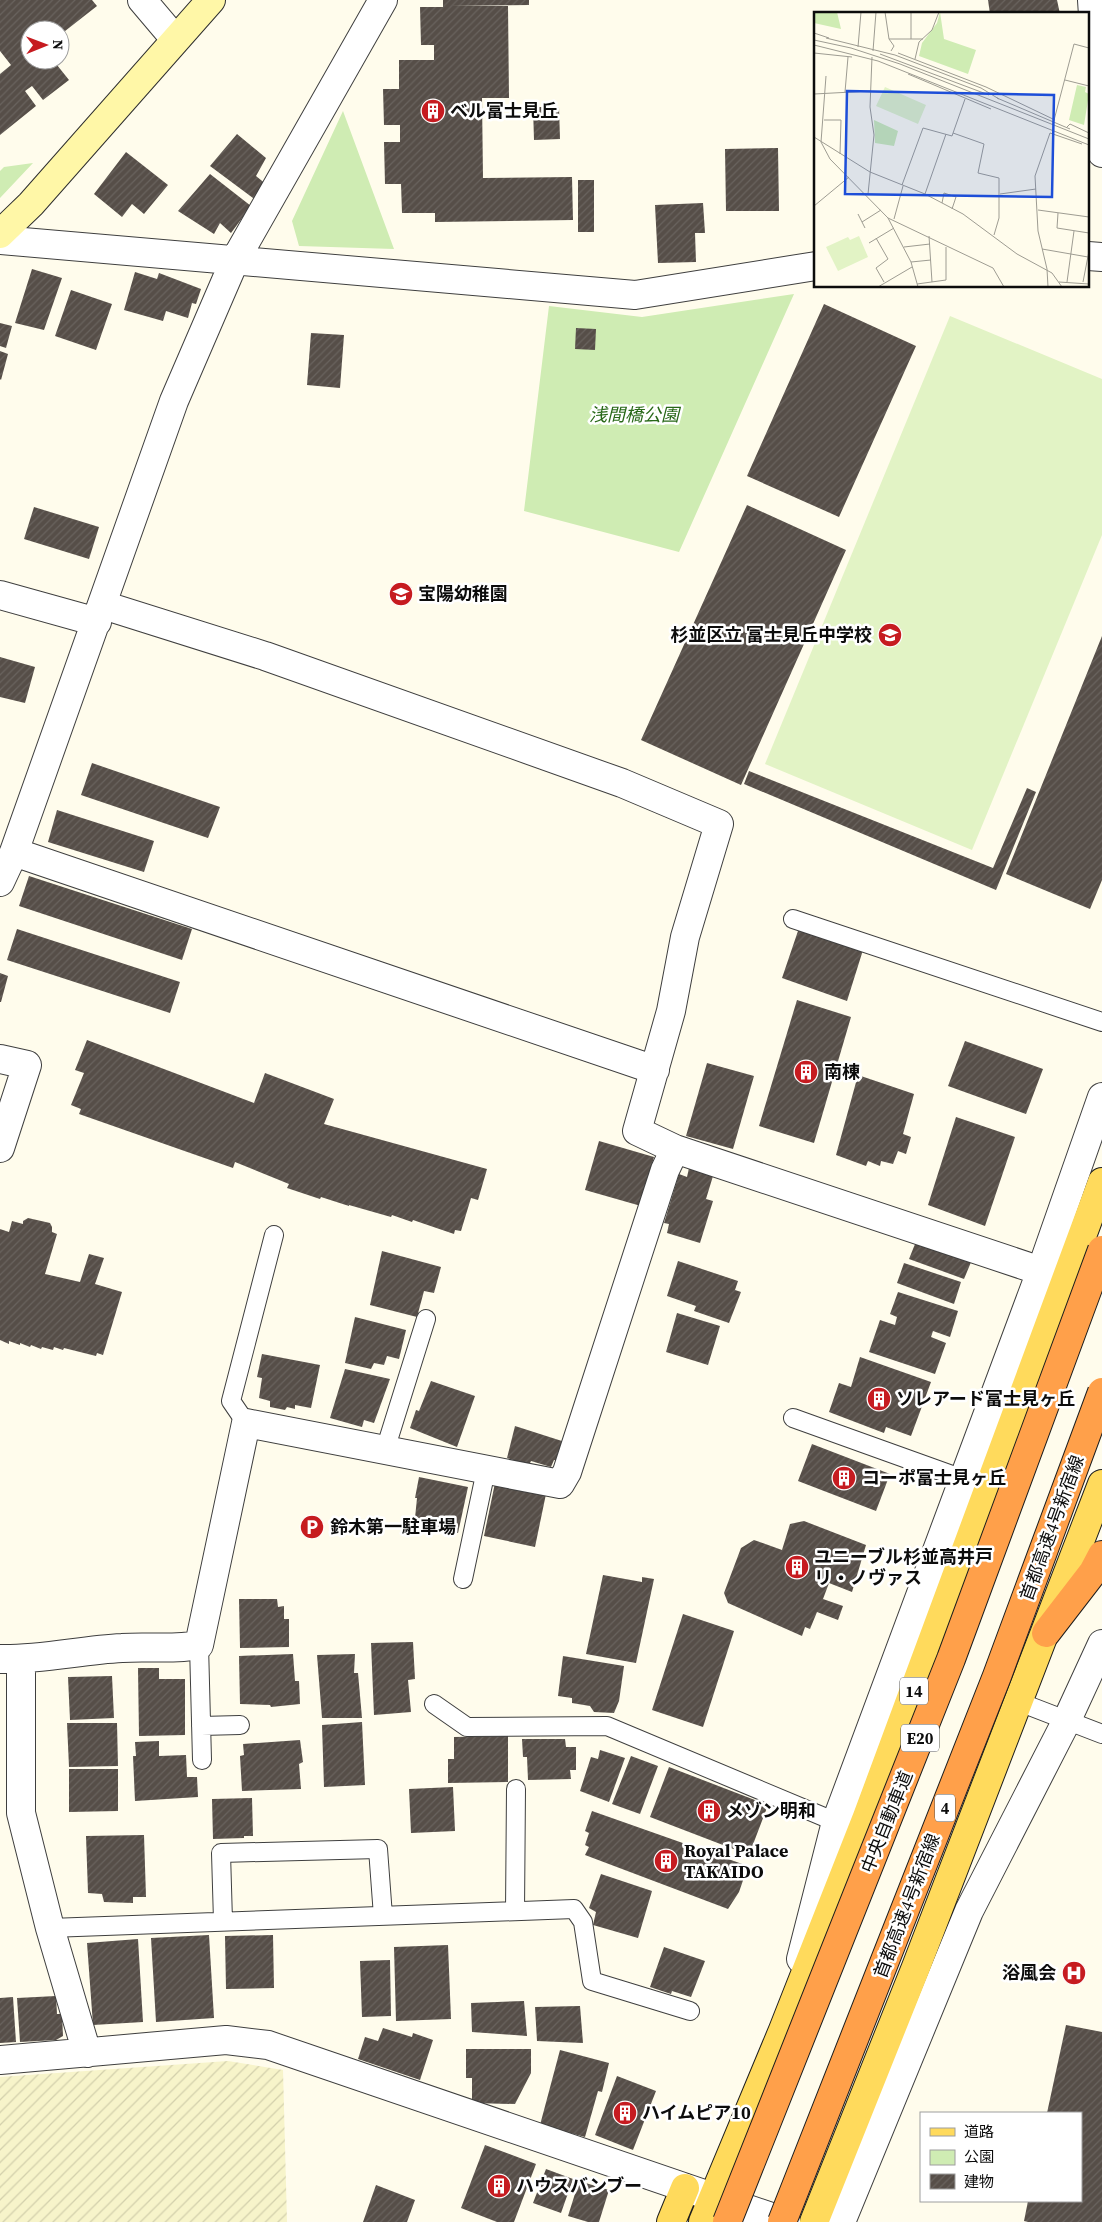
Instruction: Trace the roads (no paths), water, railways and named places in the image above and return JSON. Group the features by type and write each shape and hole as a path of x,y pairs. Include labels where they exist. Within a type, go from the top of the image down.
{"highway":[{"name":"中央自動車道","path":"727,2222 951,1659 1102,1250"},
{"name":"首都高速4号新宿線","path":"782,2222 993,1686 1102,1392"},
{"path":"1046,1633 1093,1572 1102,1555"}],"main road":[{"name":"14","path":"703,2222 783,2030 867,1817 1102,1182"},
{"path":"814,2222 1046,1633 1102,1484"},
{"path":"671,2222 686,2188"}],"street":[{"path":"142,0 176,40"},
{"path":"0,234 31,204 211,0"},
{"path":"0,882 14,852 174,402 234,262 383,0"},
{"path":"1092,0 1102,153"},
{"path":"0,240 234,262 635,295 814,266"},
{"path":"0,595 100,613 265,656 622,783 719,824 685,936 671,1011 656,1070 637,1131 675,1149 1041,1271"},
{"path":"14,852 656,1070"},
{"path":"0,1059 27,1065 0,1148"},
{"path":"783,2030 836,1822 1041,1271 1102,1098"},
{"path":"87,2053 50,1928 21,1813 10,1659 123,1648 180,1649 199,1645 246,1423 560,1484 567,1472 665,1170 675,1149"},
{"path":"840,2222 969,1912 1067,1720 1102,1644"},
{"path":"0,2060 226,2040 268,2045 786,2222"}],"lane":[{"path":"793,919 1102,1022"},
{"path":"246,1423 231,1401 274,1235"},
{"path":"385,1450 426,1319"},
{"path":"794,1418 963,1479"},
{"path":"463,1579 486,1470"},
{"path":"199,1645 202,1760"},
{"path":"1019,1702 1102,1734"},
{"path":"434,1704 467,1727 607,1726 836,1822"},
{"path":"201,1726 240,1725"},
{"path":"515,1911 516,1789"},
{"path":"223,1921 221,1853 378,1849 383,1916"},
{"path":"50,1928 574,1909 583,1922 592,1981 690,2011"}],"place":[{"name":"ベル富士見丘","path":"433,111"},
{"name":"宝陽幼稚園","path":"401,594"},
{"name":"杉並区立 富士見丘中学校","path":"890,635"},
{"name":"南棟","path":"806,1072"},
{"name":"ソレアード富士見ヶ丘","path":"879,1399"},
{"name":"コーポ富士見ヶ丘","path":"844,1478"},
{"name":"鈴木第一駐車場","path":"312,1527"},
{"name":"ユニーブル杉並高井戸 リ・ノヴァス","path":"797,1567"},
{"name":"メゾン明和","path":"709,1811"},
{"name":"Royal Palace TAKAIDO","path":"666,1861"},
{"name":"浴風会","path":"1074,1973"},
{"name":"ハイムピア10","path":"625,2113"},
{"name":"ハウスバンブー","path":"499,2186"}],"park label":[{"name":"浅間橋公園","path":"634,415"}]}
